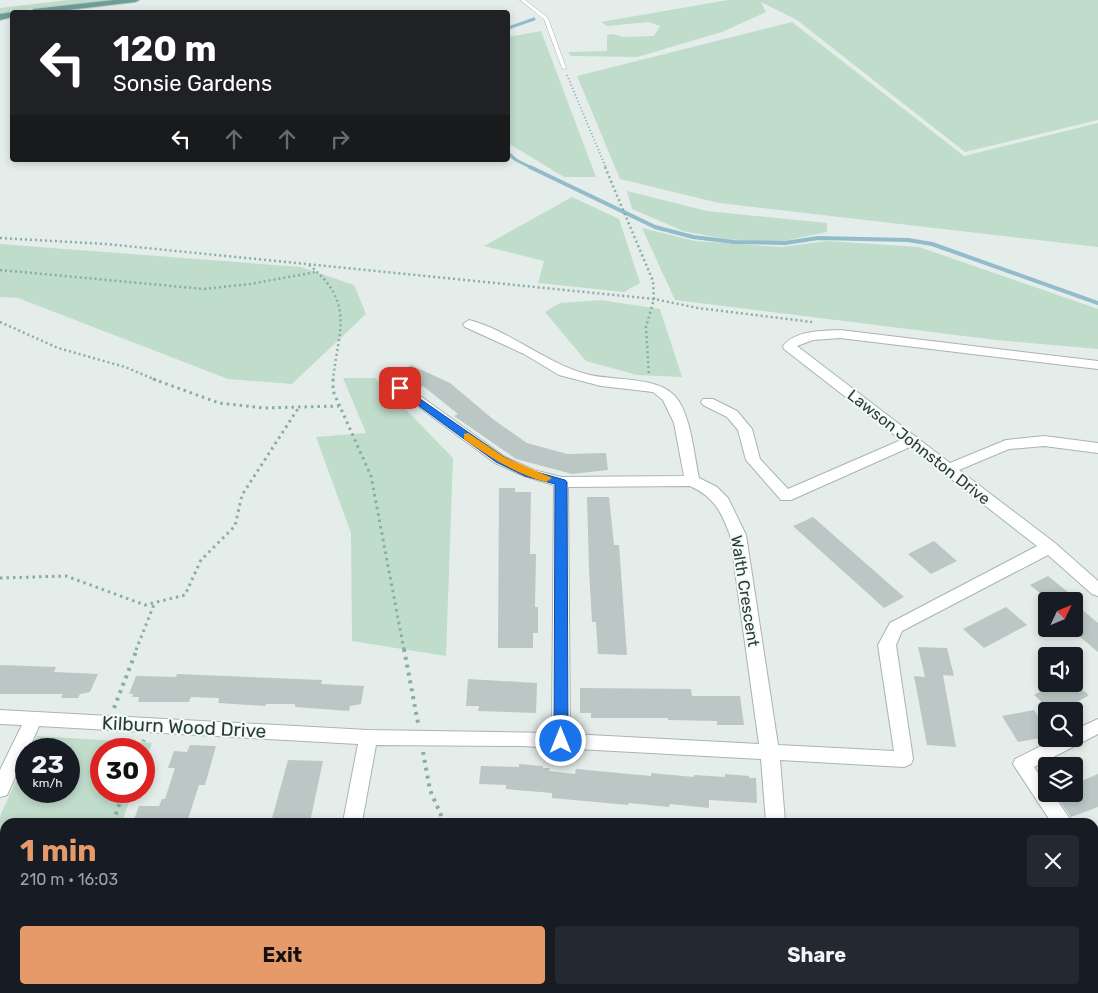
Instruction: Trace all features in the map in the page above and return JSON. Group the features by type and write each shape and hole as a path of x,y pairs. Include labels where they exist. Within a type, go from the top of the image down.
{"main road":[{"path":"51,10 135,0"}],"street":[{"path":"400,388 500,460 529,474 561,482 692,481 681,423 669,398 657,390 649,388 600,382 564,372 529,351 470,324"},
{"name":"Lawson Johnston Drive","path":"1098,365 840,334 810,336 798,339 789,346 949,469 1049,548 1098,590"},
{"path":"708,402 732,414 745,429 753,460 786,496 911,441"},
{"path":"949,469 1006,445 1044,441 1098,448"},
{"name":"Walth Crescent","path":"692,481 712,489 726,504 738,535 770,754 776,818"},
{"path":"561,482 561,741"},
{"name":"Kilburn Wood Drive","path":"0,717 368,737 561,741 770,754 904,759 887,645 896,627 1049,548"},
{"path":"0,788 34,719"},
{"path":"1059,818 1022,764 1098,726"},
{"path":"353,818 368,737"}],"lane":[{"path":"522,0 546,18 564,68"}],"path":[{"path":"564,68 654,281 654,299 646,327 649,388"},
{"path":"0,238 106,244 654,299 698,308 813,322"},
{"path":"306,264 333,288 342,320 340,348 331,378 340,406 371,476 430,790 442,818"},
{"path":"0,270 204,289 250,284 316,272"},
{"path":"0,322 58,348 125,367 180,390 218,402 264,408 340,406"},
{"path":"0,578 66,576 145,605 185,595 201,560 235,526 242,495 299,407"},
{"path":"108,723 155,602"},
{"path":"114,818 119,803"}],"green space":[{"path":"68,0 108,0 25,10 10,10 10,12 0,13 0,8"},
{"path":"728,0 1098,0 1098,120 965,152 797,20 761,2 766,12 722,32 637,57 571,56 568,52 607,51 607,35 613,34 623,37 654,36 660,26 649,22 607,26 601,22"},
{"path":"792,22 964,156 1098,123 1098,247 719,203 620,179 577,76"},
{"path":"541,31 596,177 564,177 510,144 510,37"},
{"path":"627,191 707,211 827,223 827,232 779,242 725,239 683,231 632,209"},
{"path":"572,197 619,219 640,283 624,292 538,283 544,261 484,246"},
{"path":"642,228 695,241 781,247 827,241 919,247 1098,309 1098,349 996,340 675,300"},
{"path":"0,244 301,267 354,285 366,314 292,384 228,379 18,298 0,297"},
{"path":"601,300 660,309 682,377 637,375 586,361 545,312 560,303"},
{"path":"343,378 375,378 453,458 446,656 352,641 351,533 316,437 366,433"},
{"path":"37,736 70,738 36,738"},
{"path":"80,739 90,739 90,803 129,803 123,818 0,818 15,783 15,803 80,803"}],"building":[{"path":"411,365 450,383 494,420 527,443 567,454 606,453 608,470 572,474 516,459 454,416 458,414 423,386 421,388 396,377"},
{"path":"499,488 515,488 515,492 531,492 530,554 536,554 535,607 538,607 538,633 533,633 533,648 498,648"},
{"path":"587,497 609,497 614,545 619,545 627,655 598,654 596,622 592,622"},
{"path":"813,517 904,597 884,608 793,526"},
{"path":"934,541 957,561 931,574 908,554"},
{"path":"1048,576 1068,592 1039,592 1030,585"},
{"path":"1006,607 1027,625 984,648 963,629"},
{"path":"1083,610 1098,623 1098,652 1081,638 1083,637"},
{"path":"918,647 947,648 954,676 943,675 956,747 927,745 914,676 925,677"},
{"path":"0,665 56,667 54,672 98,674 90,692 80,694 78,698 61,698 63,694 0,694"},
{"path":"177,674 322,680 321,684 364,686 361,704 350,706 349,711 295,707 295,704 266,704 265,706 218,703 219,698 191,697 189,702 138,702 139,697 132,697 133,694 129,694 136,676 176,677"},
{"path":"468,679 537,683 536,713 478,711 479,706 466,706"},
{"path":"580,688 691,689 692,696 740,696 744,725 717,725 717,721 668,720 668,718 591,718 591,713 580,713"},
{"path":"1083,690 1089,695 1077,702 1042,702 1034,695 1039,692 1083,692"},
{"path":"1034,710 1038,716 1038,738 1018,742 1002,716"},
{"path":"190,745 216,746 205,785 199,785 188,818 134,818 139,806 159,806 162,799 165,799 175,768 168,768 174,751 187,752"},
{"path":"288,760 323,761 311,818 272,818"},
{"path":"519,764 543,766 543,768 550,768 549,771 575,774 576,769 651,776 651,773 694,777 694,775 725,777 725,774 749,776 749,778 756,778 757,803 709,800 709,808 670,804 669,807 629,803 628,805 552,798 552,793 506,789 506,785 479,784 481,766 519,767"},
{"path":"1098,774 1098,807 1071,817 1061,802 1083,802 1083,780"}],"waterway":[{"path":"510,27 534,19"},
{"path":"510,155 530,167"},
{"path":"530,167 655,227 693,237 734,242 785,243 818,238 908,240 932,244 1098,303"}],"slow traffic":[{"path":"468,437 500,460 529,474 546,478"}],"route":[{"path":"400,388 500,460 529,474 561,482 561,741"}]}
